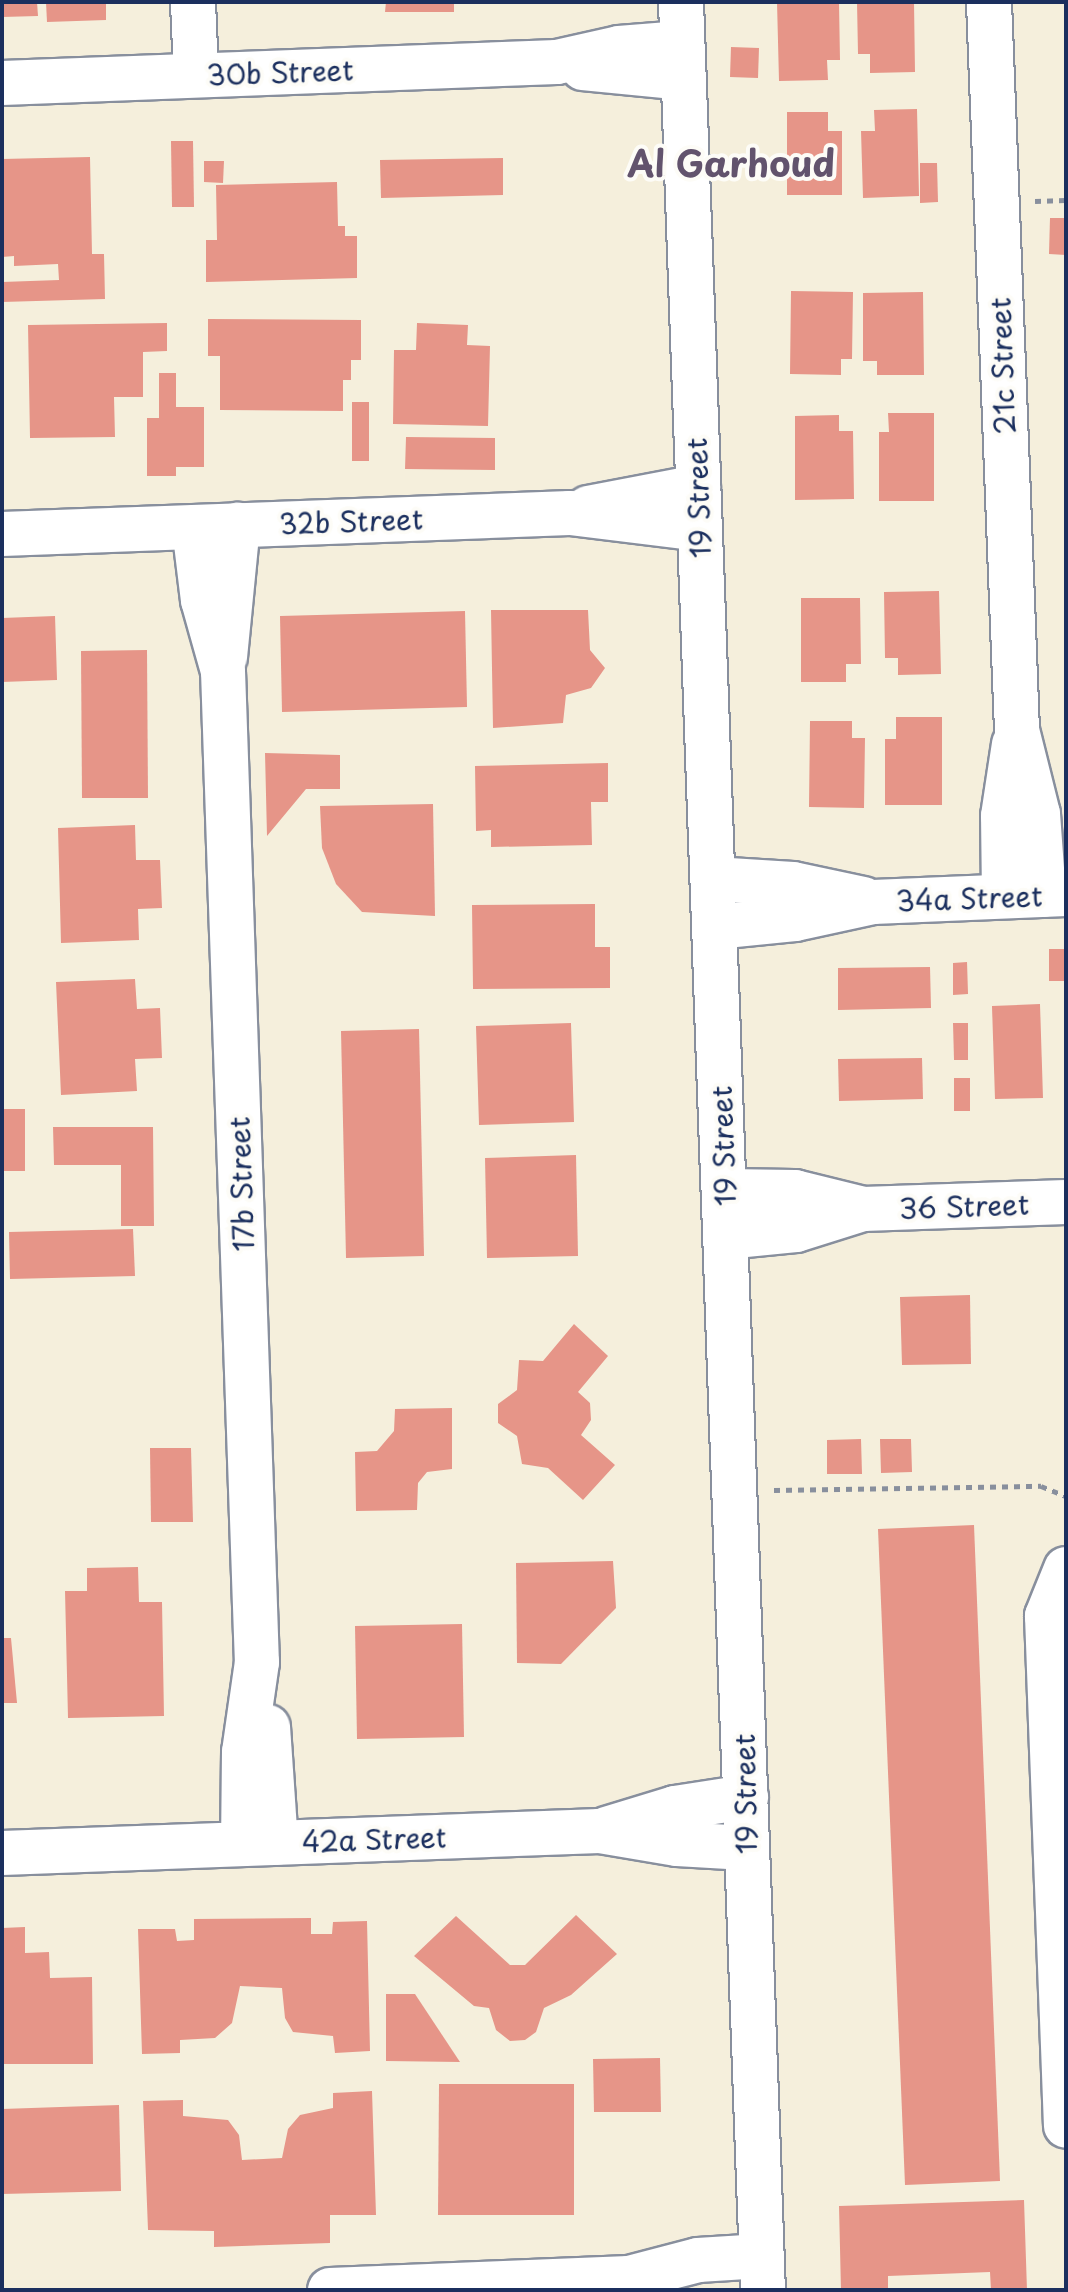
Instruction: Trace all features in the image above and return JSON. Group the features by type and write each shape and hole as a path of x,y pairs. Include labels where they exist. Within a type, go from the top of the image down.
{"street":[{"path":"193,2 196,74"},
{"name":"21c Street","path":"989,2 1017,730 1038,814 1038,895"},
{"name":"30b Street","path":"2,83 557,62 619,48 682,41"},
{"name":"19 Street","path":"682,41 762,2273"},
{"name":"32b Street","path":"2,534 570,513 633,496 699,508"},
{"path":"223,671 238,525"},
{"name":"17b Street","path":"194,527 203,600 223,671 257,1662 271,1752 260,1843"},
{"name":"34a Street","path":"713,879 793,884 873,902"},
{"name":"34a Street","path":"715,927 795,919 873,902 1038,895"},
{"name":"36 Street","path":"725,1191 795,1192 863,1209"},
{"name":"36 Street","path":"725,1237 796,1230 863,1209 1066,1202"},
{"path":"1066,1569 1047,1616 1047,1652 1066,2126"},
{"path":"600,1831 675,1808 746,1797"},
{"name":"42a Street","path":"2,1853 600,1831 677,1844 746,1848"},
{"path":"330,2290 629,2278 698,2260 762,2273"},
{"path":"629,2278 679,2290"}],"path":[{"path":"734,1490 1041,1486 1066,1496"}],"building":[{"path":"2,2 37,2 38,16 2,17"},
{"path":"46,2 106,2 106,20 47,22"},
{"path":"386,2 454,2 454,12 385,12"},
{"path":"777,2 839,2 840,60 827,60 828,80 779,81"},
{"path":"857,2 914,2 915,72 870,73 870,54 858,54"},
{"path":"731,47 759,48 758,78 730,77"},
{"path":"917,109 919,196 863,198 861,131 875,131 874,110"},
{"path":"787,112 828,112 828,131 842,131 842,195 787,195"},
{"path":"171,141 193,141 194,207 172,207"},
{"path":"90,157 92,254 104,254 105,299 2,302 2,282 59,280 58,264 14,266 14,256 2,257 2,159"},
{"path":"503,158 503,195 381,198 380,160"},
{"path":"204,161 224,161 223,183 204,182"},
{"path":"920,163 937,163 938,202 920,203"},
{"path":"337,182 338,226 345,226 345,236 357,236 357,278 206,282 206,240 217,240 216,185"},
{"path":"1050,218 1066,218 1066,255 1049,254"},
{"path":"791,291 853,292 852,359 841,359 841,375 790,374"},
{"path":"923,292 924,375 877,375 877,361 863,361 863,293"},
{"path":"208,319 361,320 361,360 351,360 351,380 343,380 343,411 220,410 220,356 208,356"},
{"path":"167,323 167,351 143,352 143,397 114,397 115,437 30,438 28,325"},
{"path":"417,323 468,325 467,345 490,346 488,426 393,424 394,350 416,350"},
{"path":"159,373 176,373 176,407 204,407 204,467 176,467 176,476 147,476 147,418 159,418"},
{"path":"352,402 369,402 369,461 352,461"},
{"path":"888,413 934,413 934,501 879,501 879,432 889,432"},
{"path":"839,415 839,431 853,431 854,499 795,500 795,416"},
{"path":"406,437 495,438 495,470 405,469"},
{"path":"939,591 941,674 898,675 898,658 885,658 884,592"},
{"path":"801,598 860,598 861,664 846,664 846,682 801,682"},
{"path":"491,610 588,610 590,650 605,668 591,688 566,695 563,723 493,728"},
{"path":"465,611 467,707 282,712 280,616"},
{"path":"55,616 57,680 2,682 2,618"},
{"path":"147,650 148,798 82,798 81,651"},
{"path":"896,717 942,717 942,805 885,805 885,739 896,739"},
{"path":"810,721 852,721 852,738 865,738 864,808 809,807"},
{"path":"265,753 340,755 340,789 306,789 267,836"},
{"path":"608,763 608,802 591,802 592,845 491,847 491,830 476,831 475,766"},
{"path":"433,804 435,916 362,912 336,884 322,848 320,806"},
{"path":"135,825 136,860 160,860 162,908 138,909 139,940 61,943 58,828"},
{"path":"595,904 595,947 610,947 610,988 473,989 472,905"},
{"path":"1049,949 1066,949 1066,981 1049,981"},
{"path":"967,962 968,994 953,995 953,963"},
{"path":"930,967 931,1008 838,1010 838,968"},
{"path":"135,979 137,1009 160,1008 162,1058 135,1059 137,1091 61,1095 56,982"},
{"path":"1040,1004 1043,1098 995,1099 992,1006"},
{"path":"571,1023 574,1122 479,1125 476,1026"},
{"path":"953,1023 968,1023 968,1060 954,1060"},
{"path":"419,1029 424,1256 346,1258 341,1031"},
{"path":"922,1058 923,1099 839,1101 838,1059"},
{"path":"954,1078 970,1078 970,1111 954,1111"},
{"path":"4,1109 25,1109 25,1171 4,1171"},
{"path":"53,1127 153,1127 154,1226 121,1226 121,1165 54,1165"},
{"path":"576,1155 578,1256 487,1258 485,1158"},
{"path":"133,1229 135,1276 10,1279 9,1232"},
{"path":"970,1295 971,1364 902,1365 900,1297"},
{"path":"574,1324 608,1356 578,1392 590,1403 591,1420 581,1435 615,1465 583,1500 548,1468 522,1464 517,1436 498,1423 498,1404 517,1390 519,1360 543,1361"},
{"path":"452,1408 452,1469 427,1472 418,1483 417,1510 356,1511 355,1452 377,1451 394,1431 395,1409"},
{"path":"861,1439 862,1474 827,1474 827,1440"},
{"path":"880,1439 911,1439 912,1472 881,1473"},
{"path":"150,1448 191,1448 193,1522 151,1522"},
{"path":"974,1525 1000,2181 905,2185 878,1529"},
{"path":"613,1561 616,1608 561,1664 517,1663 516,1563"},
{"path":"138,1567 139,1602 162,1602 164,1716 68,1718 65,1591 87,1591 87,1568"},
{"path":"462,1624 464,1737 357,1739 355,1626"},
{"path":"2,1638 11,1638 17,1703 2,1703"},
{"path":"576,1915 617,1954 571,1995 544,2008 536,2032 525,2040 510,2041 496,2030 489,2008 474,2006 414,1956 456,1916 510,1965 525,1965"},
{"path":"311,1918 311,1934 332,1934 333,1922 367,1921 370,2051 335,2053 333,2036 293,2032 285,2018 282,1988 240,1986 232,2023 215,2038 180,2040 180,2053 142,2054 138,1929 175,1929 177,1941 194,1940 194,1919"},
{"path":"25,1927 25,1953 49,1952 50,1978 92,1977 93,2064 2,2064 2,1928"},
{"path":"386,1994 415,1994 460,2062 386,2061"},
{"path":"660,2058 661,2112 594,2112 593,2059"},
{"path":"439,2084 574,2084 574,2215 438,2215"},
{"path":"372,2091 376,2215 330,2215 330,2243 214,2247 214,2231 148,2230 143,2101 183,2100 183,2116 228,2120 239,2135 242,2160 282,2158 288,2129 300,2115 333,2108 333,2093"},
{"path":"119,2105 121,2191 2,2194 2,2109"},
{"path":"1024,2200 1027,2290 991,2290 990,2272 888,2276 888,2290 841,2290 839,2206"}],"district":[{"name":"Al Garhoud","path":"731,163"}]}
